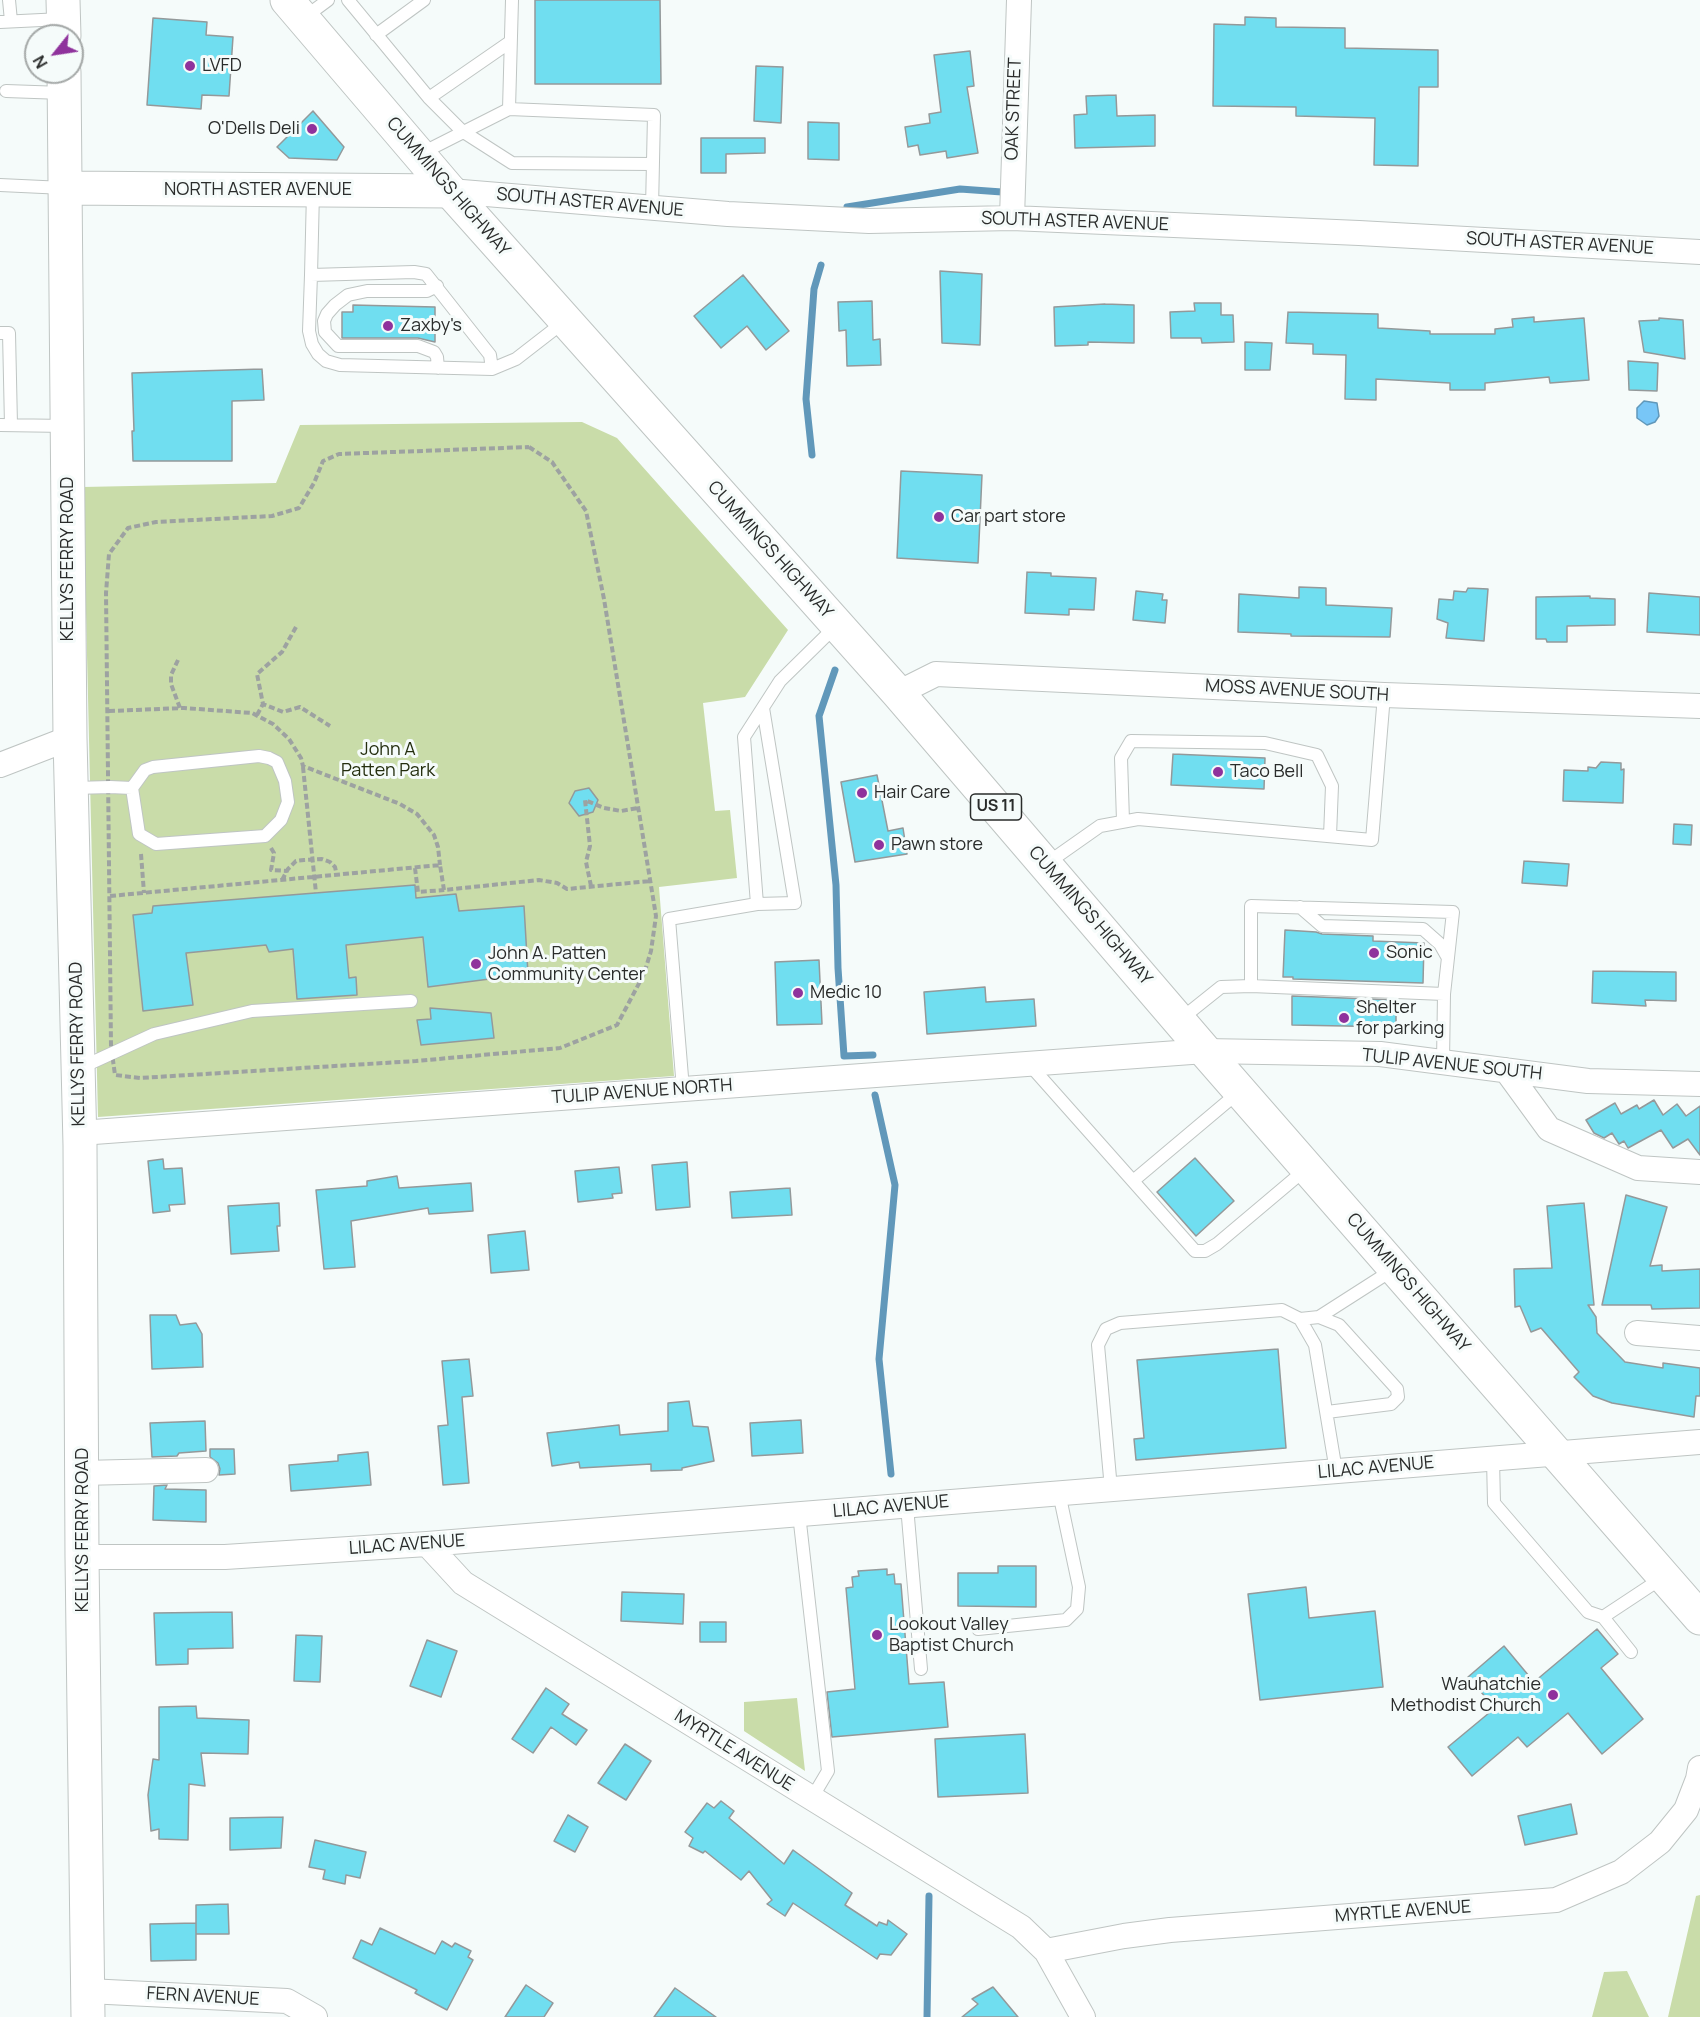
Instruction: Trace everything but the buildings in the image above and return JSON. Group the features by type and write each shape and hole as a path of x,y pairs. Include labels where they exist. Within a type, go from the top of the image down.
{"street":[{"name":"OAK STREET","path":"1012,218 1019,0"},
{"name":"CUMMINGS HIGHWAY","path":"306,6 419,155 450,191 898,693 1205,1051 1700,1618"},
{"name":"KELLYS FERRY ROAD","path":"64,84 70,738 80,1132 82,1557 88,2004"},
{"name":"NORTH ASTER AVENUE","path":"66,188 450,191"},
{"name":"SOUTH ASTER AVENUE","path":"450,191 728,214 869,221 1012,218 1359,233 1700,252"},
{"name":"MOSS AVENUE SOUTH","path":"898,693 936,674 1384,695 1700,706"},
{"path":"0,765 70,738"},
{"name":"TULIP AVENUE NORTH","path":"80,1132 1205,1051"},
{"name":"TULIP AVENUE SOUTH","path":"1205,1051 1380,1054 1588,1081 1700,1084"},
{"path":"1506,1070 1549,1130 1638,1168 1700,1172"},
{"path":"1637,1333 1700,1338"},
{"name":"LILAC AVENUE","path":"82,1557 225,1557 427,1544 1700,1442"},
{"path":"82,1473 206,1470"},
{"name":"MYRTLE AVENUE","path":"427,1544 463,1583 1021,1928 1046,1951 1083,2017"},
{"name":"MYRTLE AVENUE","path":"1046,1951 1170,1930 1556,1900 1621,1872 1660,1842 1686,1810 1698,1779 1700,1767"},
{"name":"FERN AVENUE","path":"88,2004 286,2001 315,2017"}],"lane":[{"path":"9,0 6,22 64,18"},
{"path":"348,0 429,98 462,131 512,163 653,164"},
{"path":"376,35 424,0"},
{"path":"508,109 512,0"},
{"path":"429,98 510,42"},
{"path":"6,91 57,84"},
{"path":"419,155 508,109 654,115 652,208"},
{"path":"0,185 66,188"},
{"path":"313,190 309,331 312,344 326,361 340,365 492,369 516,359 566,320"},
{"path":"311,275 414,272 426,274 490,355 492,369"},
{"path":"434,283 427,291 367,291 348,295 331,309 324,321 325,332 338,346 418,346 434,352 438,368"},
{"path":"0,333 9,333 5,426 67,426"},
{"path":"757,904 744,737 780,681 837,625"},
{"path":"1045,864 1100,826 1138,819 1372,840 1384,695"},
{"path":"683,1089 669,919 757,904 795,903 763,708"},
{"path":"1123,822 1121,758 1131,741 1265,743 1317,755 1332,786 1330,836"},
{"path":"259,756 277,762 285,782 288,802 281,820 265,836 156,844 139,834 132,788 145,770 153,766 259,756"},
{"path":"71,788 132,788"},
{"path":"1251,986 1251,906 1453,912 1444,994 1443,1062"},
{"path":"1300,907 1322,926 1423,929 1440,944 1448,958"},
{"path":"1179,1021 1221,987 1251,986 1444,994"},
{"path":"78,1068 154,1034 252,1011 411,1001"},
{"path":"1029,1064 1195,1251 1205,1251 1216,1244 1307,1168"},
{"path":"1133,1181 1240,1091"},
{"path":"1112,1489 1098,1345 1106,1329 1120,1323 1282,1311 1300,1319 1320,1317 1395,1268"},
{"path":"1320,1317 1339,1325 1397,1389 1398,1397 1391,1404 1326,1412"},
{"path":"1300,1319 1316,1345 1336,1471"},
{"path":"1492,1459 1494,1503 1588,1612 1604,1617 1631,1652"},
{"path":"978,1629 1066,1620 1077,1609 1079,1587 1059,1494"},
{"path":"907,1506 921,1669"},
{"path":"799,1514 828,1771 812,1798"},
{"path":"1604,1617 1664,1577"}],"path":[{"path":"529,447 552,462 586,511 604,599 638,808 656,916 651,951 644,974 617,1025 560,1048 416,1061 140,1078 115,1075 112,1053 106,593 109,554 128,528 156,522 272,516 286,513 299,508 314,483 323,461 339,454 529,447"},
{"path":"257,715 263,704 257,674 282,652 296,627"},
{"path":"178,660 171,675 171,684 180,708"},
{"path":"263,704 283,712 300,707 330,726"},
{"path":"303,766 316,893"},
{"path":"591,886 586,862 590,846 585,800 604,808 621,811 638,808"},
{"path":"139,834 144,893"},
{"path":"265,836 274,853 271,870 286,871"},
{"path":"282,881 286,871 296,861 313,859 330,862 335,867 337,876"},
{"path":"110,896 440,865 444,890"},
{"path":"414,868 418,892 539,880 557,883 567,889 650,881"}],"green space":[{"name":"John A Patten Park","path":"582,422 617,438 788,630 745,697 703,703 715,811 730,810 737,878 659,887 674,1076 98,1117 83,487 276,483 300,425"},
{"path":"797,1698 805,1771 744,1731 744,1702"},
{"path":"1700,1895 1700,2017 1668,2017 1696,1896"},
{"path":"1627,1971 1649,2017 1592,2017 1604,1972"}],"water":[{"path":"1644,401 1657,403 1659,416 1655,422 1647,425 1637,418 1637,408"}],"waterway":[{"path":"847,207 960,189 1002,192"},
{"path":"812,455 806,399 814,289 821,265"},
{"path":"835,670 819,716 836,885 838,968 844,1056 873,1055"},
{"path":"875,1095 895,1185 879,1359 891,1474"},
{"path":"927,2017 929,1896"}],"place":[{"name":"LVFD","path":"190,66"},
{"name":"O'Dells Deli","path":"312,129"},
{"name":"Zaxby's","path":"388,326"},
{"name":"Car part store","path":"939,517"},
{"name":"Taco Bell","path":"1218,772"},
{"name":"Hair Care","path":"862,793"},
{"name":"Pawn store","path":"879,845"},
{"name":"Sonic","path":"1374,953"},
{"name":"John A. Patten Community Center","path":"476,964"},
{"name":"Medic 10","path":"798,993"},
{"name":"Shelter for parking","path":"1344,1018"},
{"name":"Lookout Valley Baptist Church","path":"877,1635"},
{"name":"Wauhatchie Methodist Church","path":"1553,1695"}]}
